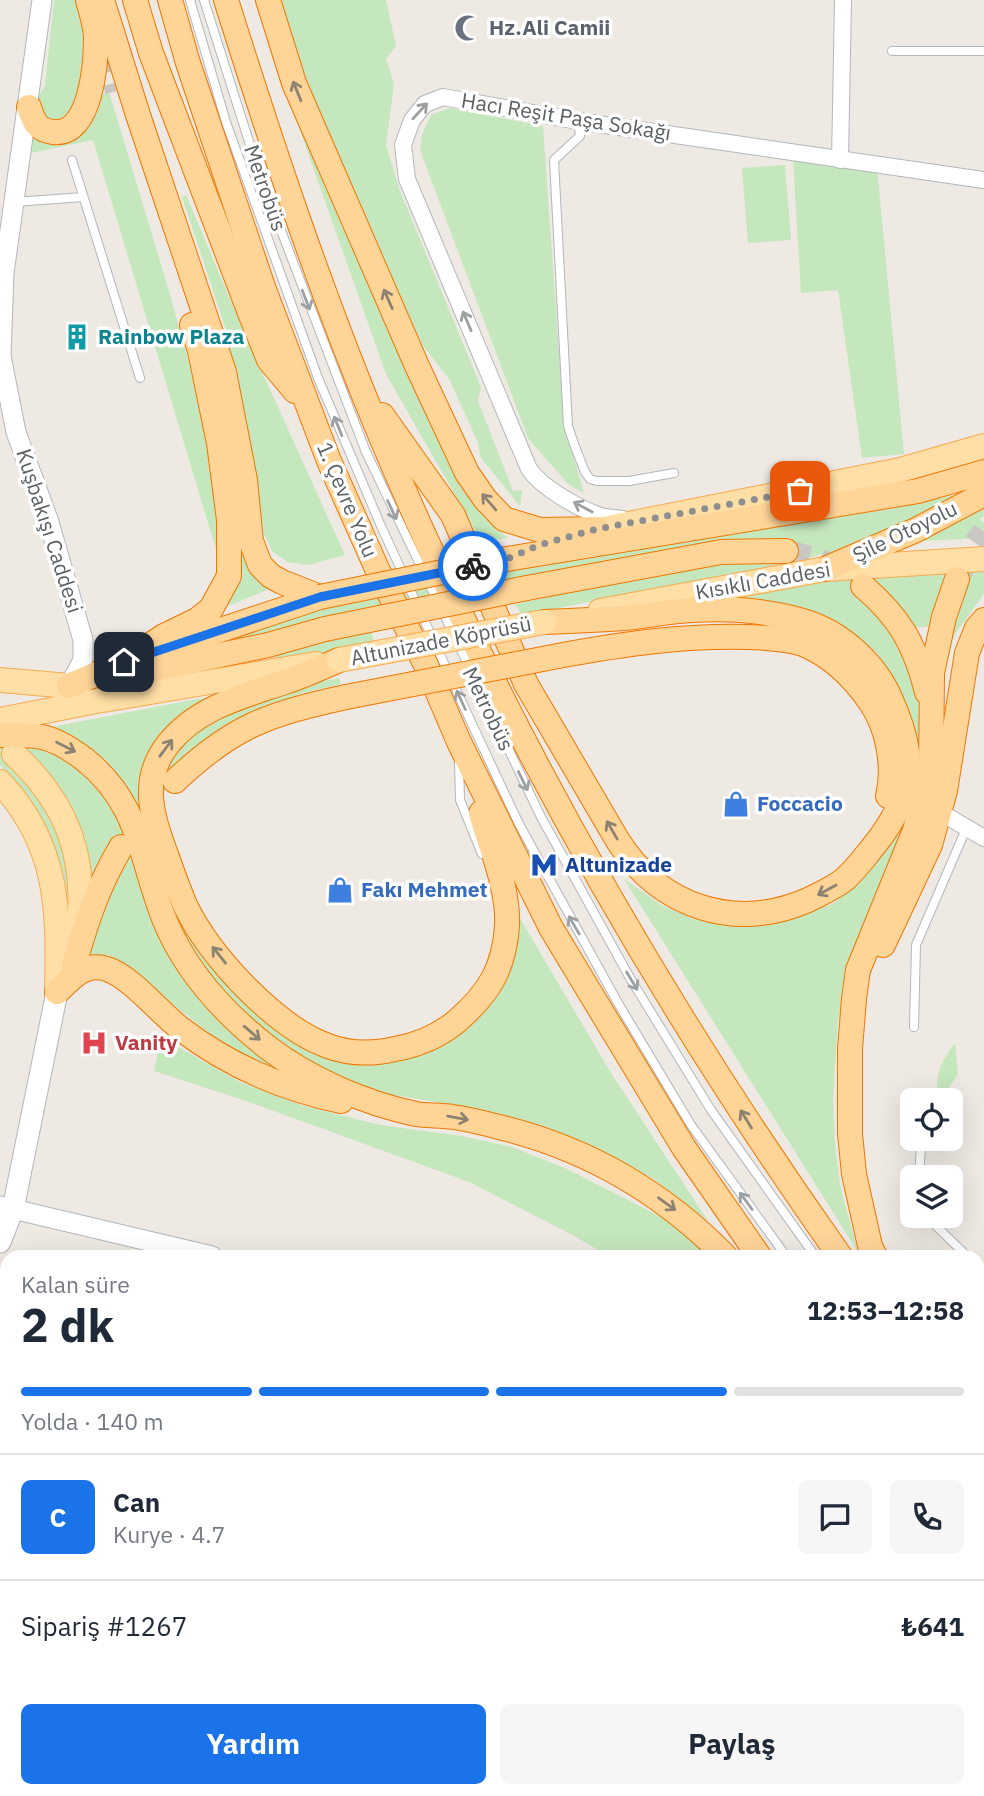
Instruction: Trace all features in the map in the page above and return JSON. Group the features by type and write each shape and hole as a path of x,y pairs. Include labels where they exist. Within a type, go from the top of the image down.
{"highway":[{"path":"29,107 34,122 43,130 61,133 72,127 81,116 88,100 94,69 96,35 88,0"},
{"path":"102,0 224,372 245,480 251,541 260,565 271,576 320,597"},
{"path":"135,0 151,53 269,359 308,408"},
{"path":"170,0 188,64 263,288 308,408"},
{"path":"226,0 321,286 410,505 482,658 585,856 666,992 746,1119 836,1250"},
{"path":"268,0 294,83 417,366 467,473 485,499 505,519 540,530 597,529"},
{"path":"117,91 200,351 221,456 229,520 230,556 229,576 211,609 197,620 164,636 124,662"},
{"path":"359,383 453,515 526,684 618,841 642,873 660,887 700,908 723,913 750,914 789,908 844,880 891,825 901,803 908,760 899,719 871,665 822,627 754,612 694,610 624,618 544,622"},
{"name":"1. Çevre Yolu","path":"308,408 378,571 426,666 459,742"},
{"name":"Şile Otoyolu","path":"507,559 918,491 984,472"},
{"name":"Şile Otoyolu","path":"825,569 905,535 984,494"},
{"path":"69,686 268,645 325,629 527,588 721,552 786,551"},
{"path":"69,686 124,662 320,597 507,559"},
{"path":"872,1250 855,1174 850,1135 850,1049 858,970 915,830 931,770 932,673 943,617 957,579"},
{"path":"863,586 886,606 911,643 928,696 931,724"},
{"path":"850,1049 864,993 917,877 940,812 967,653 977,628 984,620"},
{"path":"175,781 215,745 236,732 264,719 346,697 649,641 719,636 778,638 803,644 841,667 860,686 876,710 888,743 890,789 876,844"},
{"path":"339,660 229,700 194,720 170,741 153,765 150,791 159,835 187,907 208,941 246,987 273,1012 303,1034 328,1046 356,1052 383,1052 418,1045 449,1027 478,1002 495,979 504,950 506,909 497,866 459,742"},
{"path":"7,744 43,737 85,760 110,783 128,811 165,921 176,943 202,986 247,1029 284,1058 318,1078 379,1103 417,1114"},
{"path":"459,742 551,928 684,1148 756,1250"},
{"path":"74,964 93,900 102,878 121,847"},
{"path":"57,992 80,970 94,967 108,969 122,977 180,1028 213,1051 253,1072 330,1099 417,1114 453,1117 534,1136 576,1152 650,1192 682,1216 719,1250"}],"main road":[{"path":"507,559 539,545 597,529 900,470 984,446"},
{"name":"Kısıklı Caddesi","path":"544,622 825,569 984,559"},
{"name":"Altunizade Köprüsü","path":"339,660 544,622"},
{"path":"0,720 339,660"},
{"path":"0,680 69,686"},
{"path":"7,744 34,772 65,818 80,867 80,915 74,964 57,992"},
{"path":"0,782 35,828 52,876 59,939 57,992 0,1242"}],"street":[{"name":"Kuşbakışı Caddesi","path":"42,0 4,273 1,356 16,432 48,519 83,640 83,660 69,686"},
{"path":"840,160 843,0"},
{"name":"Hacı Reşit Paşa Sokağı","path":"649,521 601,517 556,493 536,479 529,469 407,179 403,145 412,120 425,104 443,97 579,121 984,180"},
{"path":"940,812 984,838"},
{"path":"6,1208 184,1250"}],"lane":[{"name":"Metrobüs","path":"190,0 226,122 318,379 381,526 519,824 618,1003 691,1125 782,1250"},
{"name":"Metrobüs","path":"204,0 259,173 366,452 541,817 624,968 710,1110 811,1250"},
{"path":"891,51 984,51"},
{"path":"579,121 580,136 554,159 568,426 590,479 607,482 629,481 674,473"},
{"path":"72,160 140,378"},
{"path":"15,202 83,197"},
{"path":"417,366 444,397"},
{"path":"464,444 467,473"},
{"path":"362,1042 391,1043 440,1025 464,1006 482,986 490,968 497,941 498,911 490,866 460,800 459,742"},
{"path":"914,1027 916,945 966,829"},
{"path":"246,987 310,1029 323,1033"},
{"path":"938,1228 961,1250"}],"green space":[{"path":"54,0 81,0 87,28 78,107 62,122 47,118 37,99 45,86"},
{"path":"279,0 386,0 396,46 386,59 394,84 386,145 400,191 481,387 478,401 513,491 522,490 520,506 481,458 477,440 449,379 423,346 324,129"},
{"path":"283,82 453,472 477,508 508,538 482,542 386,374"},
{"path":"109,92 193,379 214,487 220,563 93,140 31,153 32,137 46,144 67,140 81,132 95,116 103,94"},
{"path":"450,108 543,126 564,424 584,493 568,484 528,438 420,150 422,135 431,115"},
{"path":"793,158 877,167 904,454 862,458 838,290 801,293"},
{"path":"785,165 791,240 748,243 742,168"},
{"path":"186,195 240,323 345,555 308,565 288,562 272,551 264,534 249,437 225,327 182,197"},
{"path":"964,493 922,516 852,547 780,565 522,615 515,604 787,541 184,656 324,606 519,567 890,509"},
{"path":"984,503 984,516 980,519 984,523 984,538 922,541 945,524"},
{"path":"242,550 272,588 225,607 241,569"},
{"path":"984,566 984,594 956,633 942,665 932,626 911,628 867,601 904,651 918,695 920,742 906,827 848,972 838,1021 833,1099 835,1142 840,1185 857,1250 624,879 663,906 694,919 718,923 789,918 832,904 861,882 885,851 915,745 905,701 878,654 851,631 819,614 725,599 834,580"},
{"path":"371,630 374,643 274,661 274,656 327,638"},
{"path":"339,678 341,684 274,703 274,706 173,779 159,795 166,760 178,747 220,715 299,685"},
{"path":"218,695 197,709 141,804 137,806 46,728"},
{"path":"28,742 65,758 95,783 118,815 133,852 117,837 102,861 90,889 77,829 60,793 34,763 17,750 9,759 40,799 63,846 71,879 68,945 66,896 56,857 31,802 0,765 0,744"},
{"path":"133,852 159,935 190,987 220,1021 294,1077 292,1080 226,1046 109,955 83,958 110,884"},
{"path":"151,853 287,1032 427,1048 472,1024 497,993 515,910 611,1073 708,1221 654,1179 584,1144 494,1116 436,1102 381,1093 315,1067 255,1027 194,956 173,914"},
{"path":"161,1037 238,1081 301,1105 380,1125 462,1136 512,1147 567,1169 675,1224 703,1250 598,1250 469,1182 249,1102 154,1071"},
{"path":"955,1043 958,1074 949,1088 937,1088 939,1071"}],"tunnel":[{"path":"106,48 117,91"},
{"path":"959,575 970,551 984,532"},
{"path":"786,551 829,564 842,572"}],"way so far":[{"path":"473,566 507,559 539,545 597,529 800,491"}],"place":[{"name":"Hz.Ali Camii","path":"468,28"},
{"name":"Rainbow Plaza","path":"77,337"},
{"name":"Foccacio","path":"736,804"},
{"name":"Altunizade","path":"544,865"},
{"name":"Fakı Mehmet","path":"340,890"},
{"name":"Vanity","path":"94,1043"}],"route":[{"path":"124,662 320,597 473,566"}]}
